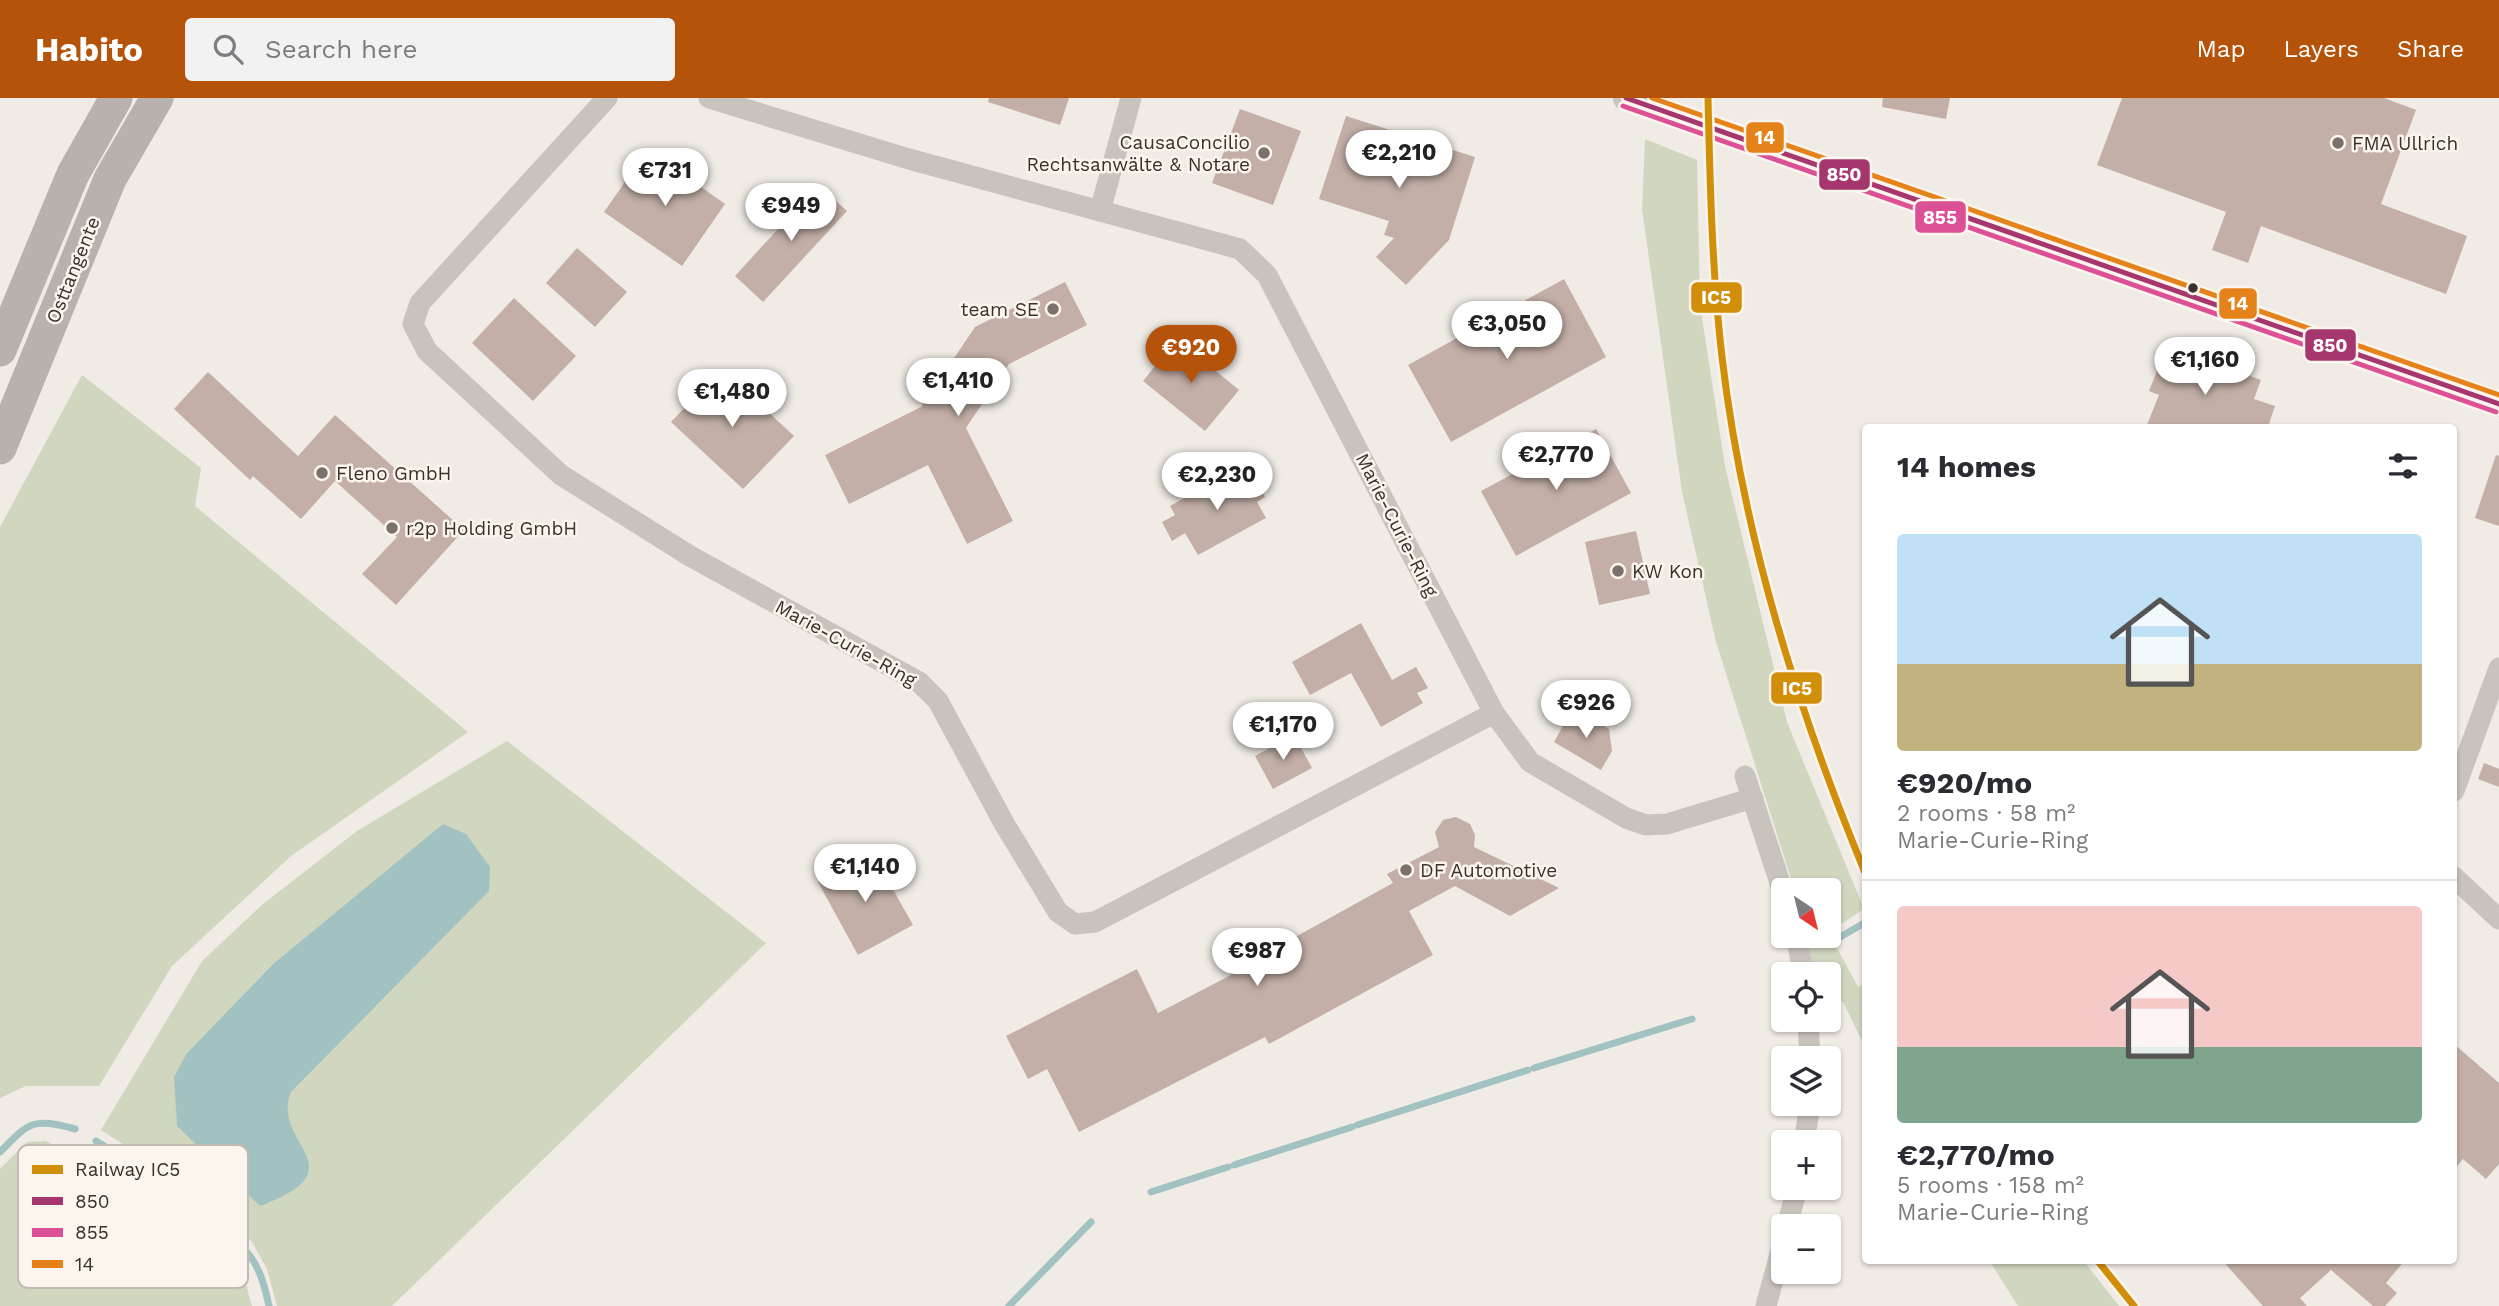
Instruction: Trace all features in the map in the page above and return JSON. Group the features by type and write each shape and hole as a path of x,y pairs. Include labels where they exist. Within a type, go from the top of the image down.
{"main road":[{"name":"Osttangente","path":"0,350 73,174 116,98"},
{"name":"Osttangente","path":"0,448 110,179 156,98"}],"street":[{"name":"Marie-Curie-Ring","path":"607,98 420,303 413,324 418,337 427,351 561,475 690,556 919,682 937,701 1005,825 1058,912 1075,924 1095,922 1494,713"},
{"name":"Marie-Curie-Ring","path":"709,98 909,159 1240,248 1267,275 1494,713 1530,762 1626,818 1646,825 1667,824 1753,798"},
{"path":"1100,211 1130,98"},
{"path":"1637,102 2499,404"},
{"path":"2457,783 2499,668"},
{"path":"1745,776 1779,878"},
{"path":"2457,880 2499,919"},
{"path":"1766,1306 1772,1284"}],"green space":[{"path":"1645,139 1697,160 1700,305 1725,466 1787,722 1862,904 1862,910 1841,924 1841,878 1791,878 1716,642 1682,492 1642,209"},
{"path":"82,375 201,468 195,506 468,732 291,856 172,966 99,1086 26,1086 0,1098 0,527"},
{"path":"507,741 766,943 392,1306 277,1306 267,1269 248,1238 248,1181 260,1206 289,1193 304,1180 309,1168 288,1111 291,1092 443,825 273,964 187,1053 231,1145 124,1145 101,1130 202,961 263,904 357,831"},
{"path":"1809,948 1837,948 1858,987 1862,985 1862,1041 1841,1002 1841,962 1812,962"},
{"path":"46,1141 54,1145 24,1145 27,1142"},
{"path":"18,1151 18,1288 247,1288 252,1306 0,1306 0,1169"},
{"path":"1992,1264 2086,1264 2119,1306 2018,1306"}],"water":[{"path":"443,824 466,834 490,867 489,891 291,1092 288,1111 309,1167 305,1180 290,1192 260,1206 248,1194 248,1145 197,1145 177,1126 174,1077 187,1053 273,964"}],"building":[{"path":"989,98 1069,98 1060,125 988,102"},
{"path":"1883,98 1950,98 1946,119 1882,107"},
{"path":"2122,98 2384,98 2416,110 2381,204 2467,236 2446,294 2261,226 2248,263 2212,250 2226,212 2097,165"},
{"path":"1240,109 1301,131 1273,205 1212,183"},
{"path":"1346,116 1475,157 1449,240 1406,285 1376,257 1394,238 1384,235 1389,221 1319,199"},
{"path":"648,149 725,204 682,266 604,212"},
{"path":"818,185 847,211 763,302 735,276"},
{"path":"577,248 627,292 595,327 546,283"},
{"path":"1564,279 1606,357 1451,442 1408,365"},
{"path":"1065,282 1087,325 1009,364 966,428 1013,521 967,544 928,465 849,504 825,455 921,407 975,327"},
{"path":"514,298 576,356 533,401 472,343"},
{"path":"1177,339 1239,390 1205,431 1143,381"},
{"path":"2165,351 2223,374 2226,367 2261,380 2254,399 2275,406 2269,424 2147,424 2159,395 2149,391"},
{"path":"722,369 794,436 743,489 671,422"},
{"path":"208,372 298,456 335,415 464,530 396,605 362,574 397,537 335,481 301,519 253,476 250,480 174,409"},
{"path":"1596,429 1631,493 1516,556 1481,491"},
{"path":"2496,455 2499,456 2499,526 2475,518"},
{"path":"1238,468 1246,481 1254,477 1265,497 1257,502 1266,518 1198,555 1185,533 1172,541 1162,522 1175,515 1170,506"},
{"path":"1636,531 1650,594 1599,605 1585,542"},
{"path":"1361,623 1392,680 1416,667 1428,688 1417,693 1423,703 1381,727 1351,673 1310,695 1292,662"},
{"path":"1584,714 1609,729 1612,751 1601,770 1554,742 1564,724"},
{"path":"1294,735 1312,768 1273,789 1255,756"},
{"path":"2484,763 2499,769 2499,787 2478,779"},
{"path":"1456,817 1470,824 1475,835 1474,847 1559,888 1510,916 1455,886 1409,911 1433,955 1269,1044 1265,1037 1079,1132 1047,1069 1028,1079 1006,1036 1137,969 1158,1013 1393,883 1387,874 1439,847 1435,832 1443,820"},
{"path":"872,852 913,925 858,955 818,882"},
{"path":"2457,1047 2499,1083 2499,1164 2486,1179 2463,1159 2457,1166"},
{"path":"2226,1264 2402,1264 2386,1283 2397,1293 2385,1306 2373,1306 2331,1270 2300,1298 2307,1306 2263,1306"}],"waterway":[{"path":"1841,937 1862,924"},
{"path":"1534,1068 1692,1019"},
{"path":"1357,1125 1528,1070"},
{"path":"0,1152 18,1134 33,1125 41,1123 75,1129"},
{"path":"1234,1165 1352,1127"},
{"path":"96,1141 102,1145"},
{"path":"1151,1192 1228,1167"},
{"path":"1009,1306 1091,1222"},
{"path":"248,1254 257,1268 269,1306"}],"rail line":[{"name":"IC5","path":"1708,98 1712,228 1719,325 1731,424 1744,490 1776,620 1796,685 1817,749 1862,865"},
{"name":"IC5","path":"2100,1264 2134,1306"}],"transit line":[{"name":"850","path":"1626,98 2499,404"},
{"name":"14","path":"1652,98 2499,395"},
{"name":"855","path":"1623,106 2496,412"}],"place":[{"name":"FMA Ullrich","path":"2338,143"},
{"name":"CausaConcilio Rechtsanwälte & Notare","path":"1264,153"},
{"name":"team SE","path":"1053,309"},
{"name":"Fleno GmbH","path":"322,473"},
{"name":"r2p Holding GmbH","path":"392,528"},
{"name":"KW Kon","path":"1618,571"},
{"name":"DF Automotive","path":"1406,870"}]}
